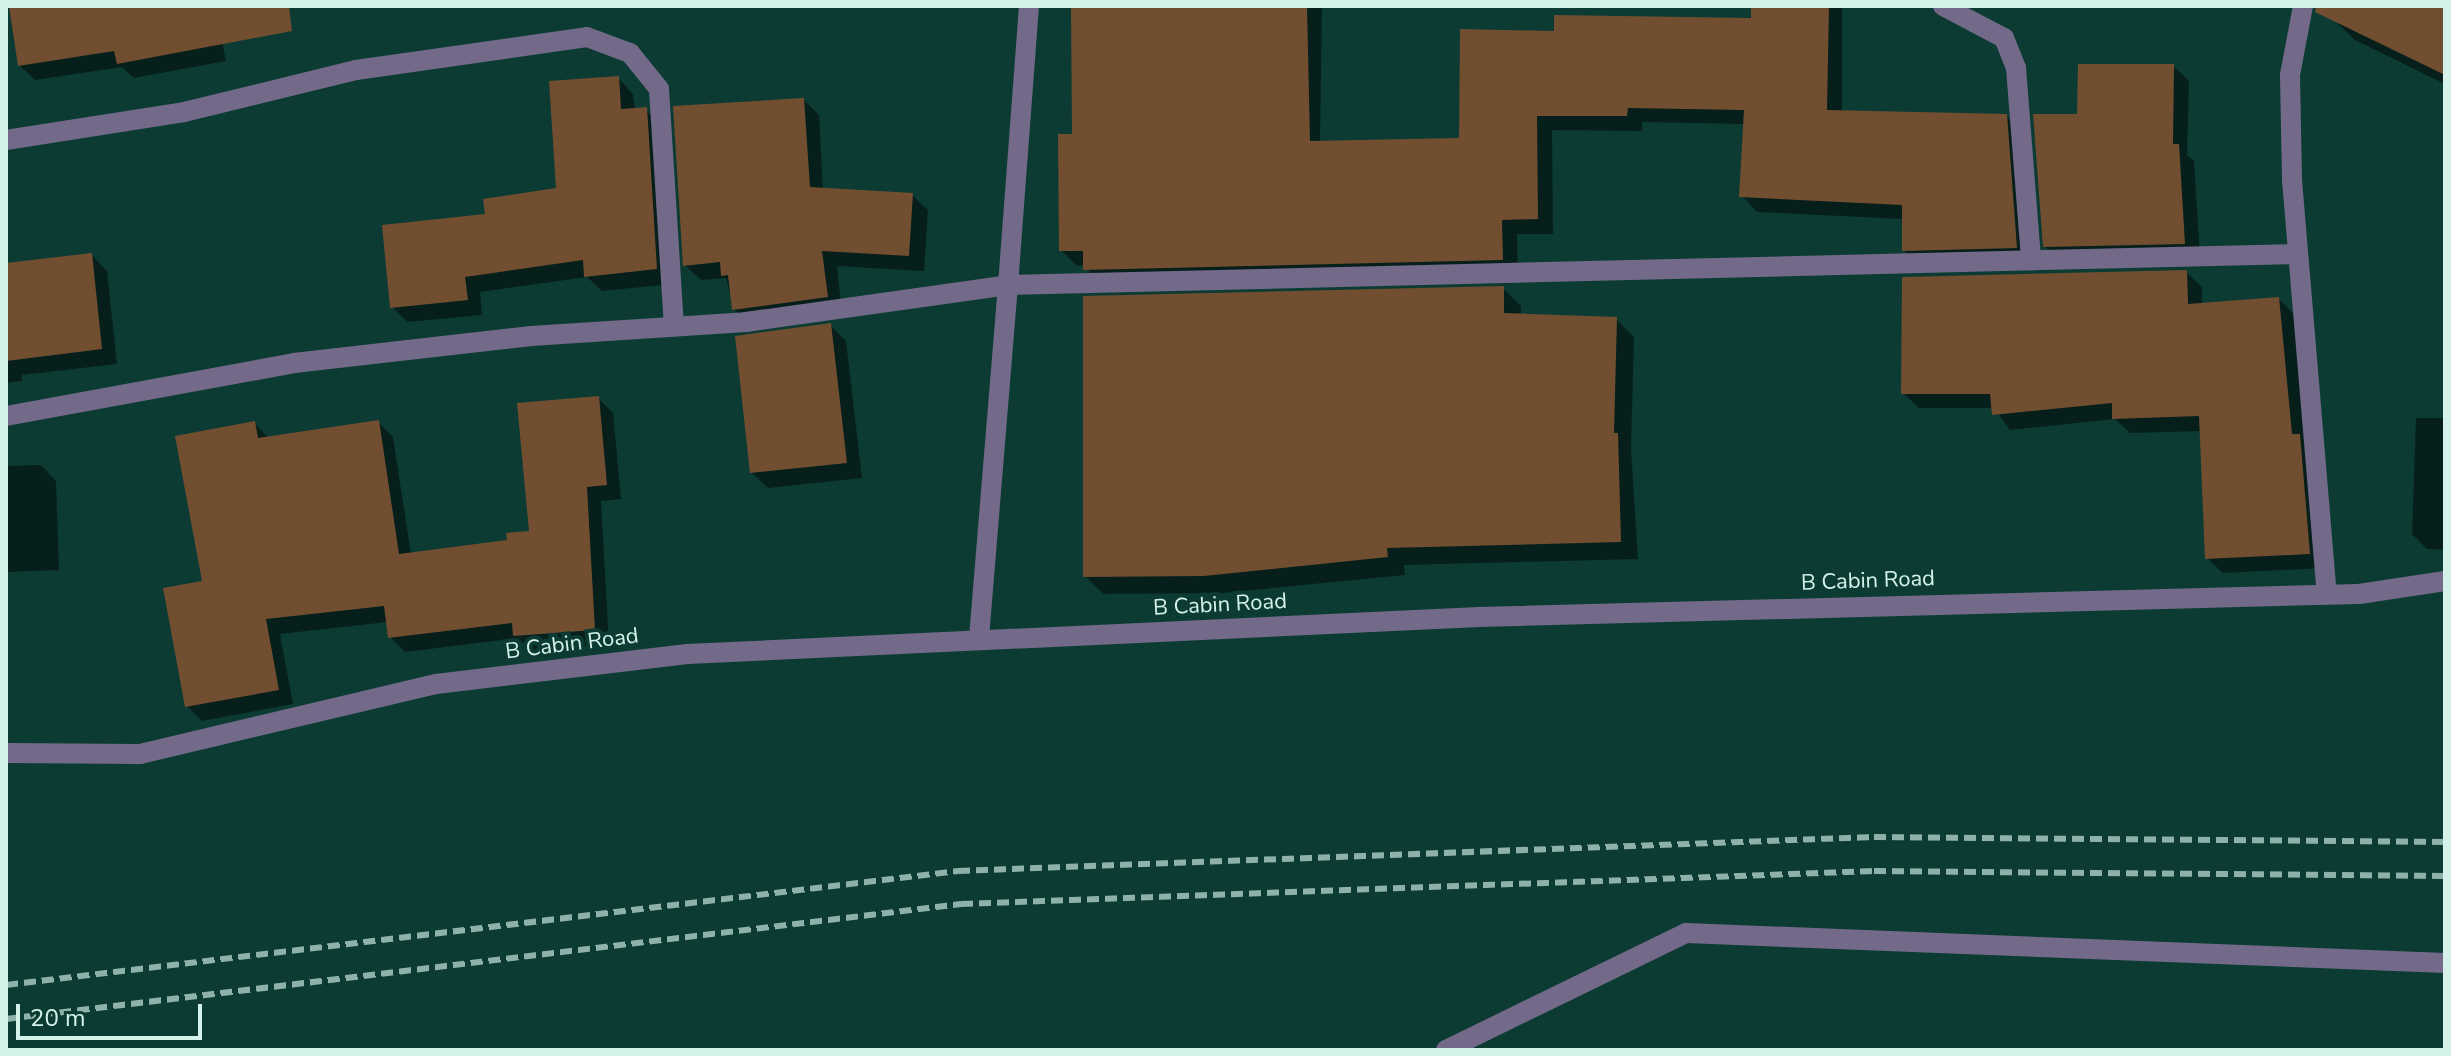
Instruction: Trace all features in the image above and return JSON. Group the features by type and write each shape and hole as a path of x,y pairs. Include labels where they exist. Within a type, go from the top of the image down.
{"street":[{"path":"979,640 1029,6"},
{"path":"1943,6 2004,38 2016,68 2031,260"},
{"path":"2303,6 2290,75 2298,254 2327,595"},
{"path":"6,140 184,112 356,70 587,37 630,53 659,89 674,327"},
{"path":"6,416 294,363 531,336 746,322 1008,285 2298,254"},
{"name":"B Cabin Road","path":"6,753 140,754 436,684 671,656 1479,617 2327,595 2445,581"},
{"path":"1446,1050 1686,933 2445,963"}],"building":[{"path":"9,6 289,6 292,31 117,64 114,51 18,66"},
{"path":"1071,6 1307,6 1310,141 1459,138 1460,29 1554,31 1554,15 1751,18 1751,6 1829,6 1827,110 2007,114 2017,248 1902,251 1902,205 1739,197 1744,110 1628,108 1627,116 1537,116 1538,219 1502,220 1503,260 1083,270 1083,251 1059,251 1058,134 1072,134"},
{"path":"2316,6 2445,6 2445,75 2315,12"},
{"path":"2078,64 2174,64 2173,144 2179,144 2185,244 2043,247 2033,114 2077,114"},
{"path":"619,76 621,109 647,107 657,269 584,277 583,260 465,277 468,300 390,308 382,225 485,214 483,199 556,188 549,81"},
{"path":"804,98 810,187 913,193 909,256 822,251 828,297 732,310 728,275 721,276 720,262 683,266 673,106"},
{"path":"92,253 102,349 6,361 6,263"},
{"path":"2187,270 2188,304 2279,297 2292,434 2300,434 2310,554 2205,559 2199,416 2112,419 2112,403 1992,415 1990,394 1901,394 1902,277"},
{"path":"1504,286 1504,313 1617,317 1614,433 1618,433 1621,542 1387,548 1388,557 1204,576 1083,577 1083,296"},
{"path":"831,323 847,463 750,473 735,336"},
{"path":"599,396 607,485 587,487 595,630 513,636 512,623 388,638 384,606 266,619 279,690 185,707 163,588 202,581 175,436 255,421 258,438 379,420 399,554 507,540 506,533 529,531 517,403"}],"railway":[{"path":"6,985 958,871 1874,837 2445,842"},
{"path":"6,1019 961,904 1874,871 2445,876"}]}
